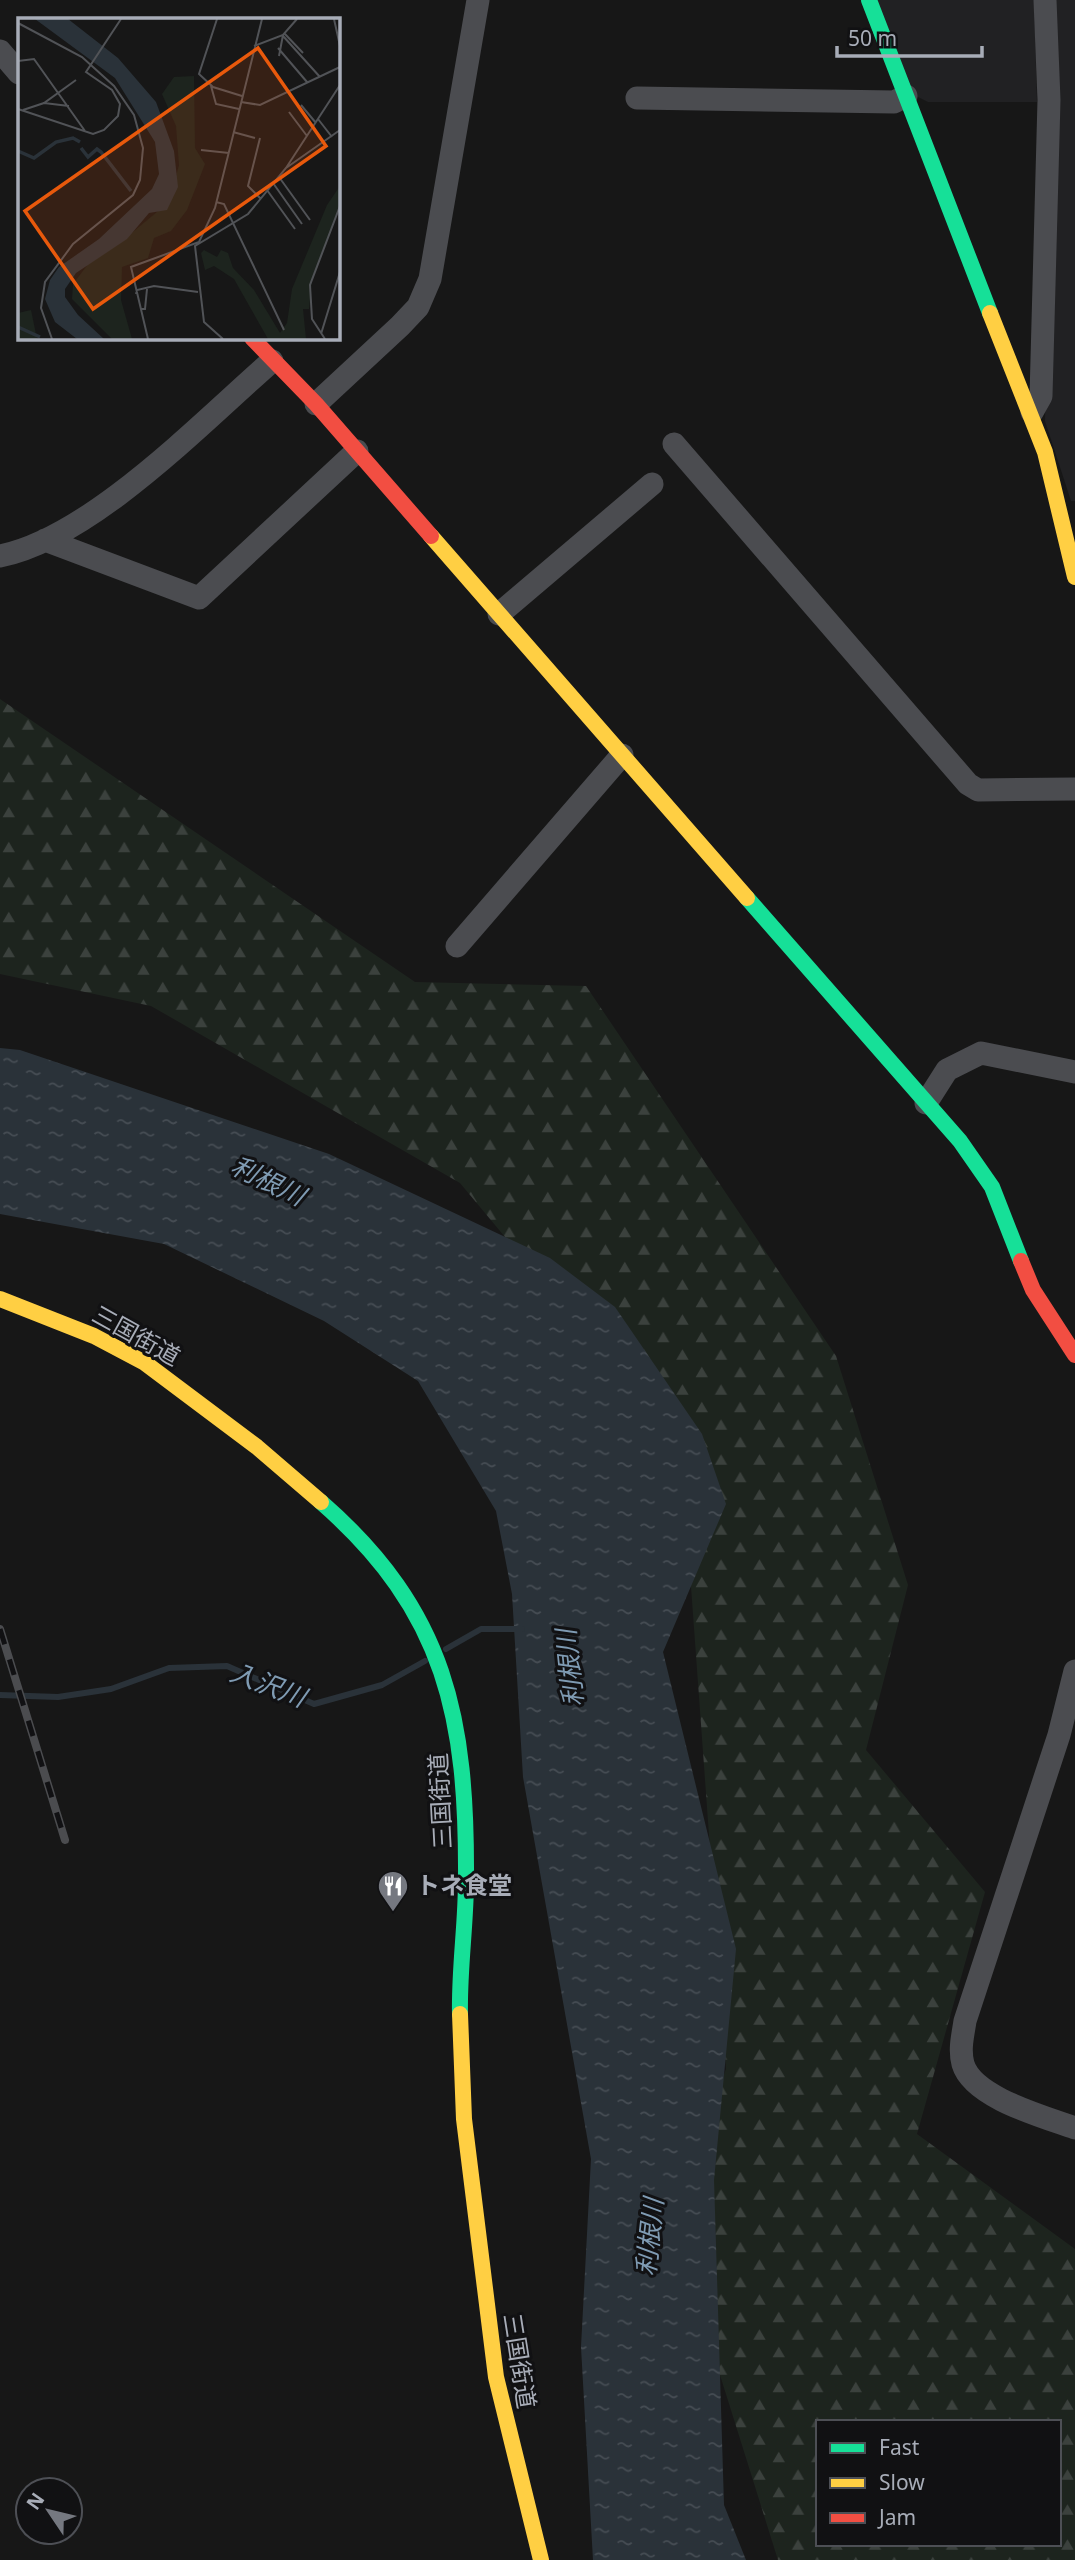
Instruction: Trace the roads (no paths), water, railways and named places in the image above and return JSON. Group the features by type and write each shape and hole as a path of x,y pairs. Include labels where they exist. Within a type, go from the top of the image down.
{"main road":[{"path":"869,0 1068,508 1075,577"},
{"path":"254,340 316,404 960,1141 992,1187 1033,1290 1075,1355"},
{"name":"三国街道","path":"0,1298 94,1336 145,1363 257,1447 349,1527 383,1563 418,1615 434,1652 461,1744 465,1792 466,1883 459,1979 464,2119 496,2377 513,2455 541,2560"}],"street":[{"path":"316,404 418,307 430,279 478,0"},
{"path":"1032,412 1041,396 1049,100 1045,0"},
{"path":"0,51 18,72"},
{"path":"637,98 894,102 906,96"},
{"path":"0,556 45,540 120,494 272,361"},
{"path":"674,444 968,784 978,790 1075,789"},
{"path":"45,540 200,598 357,451"},
{"path":"499,614 652,484"},
{"path":"457,946 622,755"},
{"path":"926,1103 947,1070 981,1053 1075,1072"},
{"path":"1075,1671 1059,1735 965,2021 961,2050 964,2068 975,2083 999,2099 1075,2128"}],"water":[{"name":"利根川","path":"0,1048 20,1050 329,1154 550,1258 615,1307 702,1434 726,1504 663,1652 736,1949 714,2180 724,2505 746,2560 593,2560 581,2347 591,2159 523,1777 512,1594 496,1511 418,1381 324,1321 164,1244 0,1214"}],"waterway":[{"name":"入沢川","path":"446,1649 481,1629 522,1629"},
{"name":"入沢川","path":"0,1695 58,1697 111,1689 169,1668 227,1666 314,1704 382,1685 425,1661"}],"railway":[{"path":"0,1629 65,1840"}],"place":[{"name":"トネ食堂","path":"393,1913"}]}
